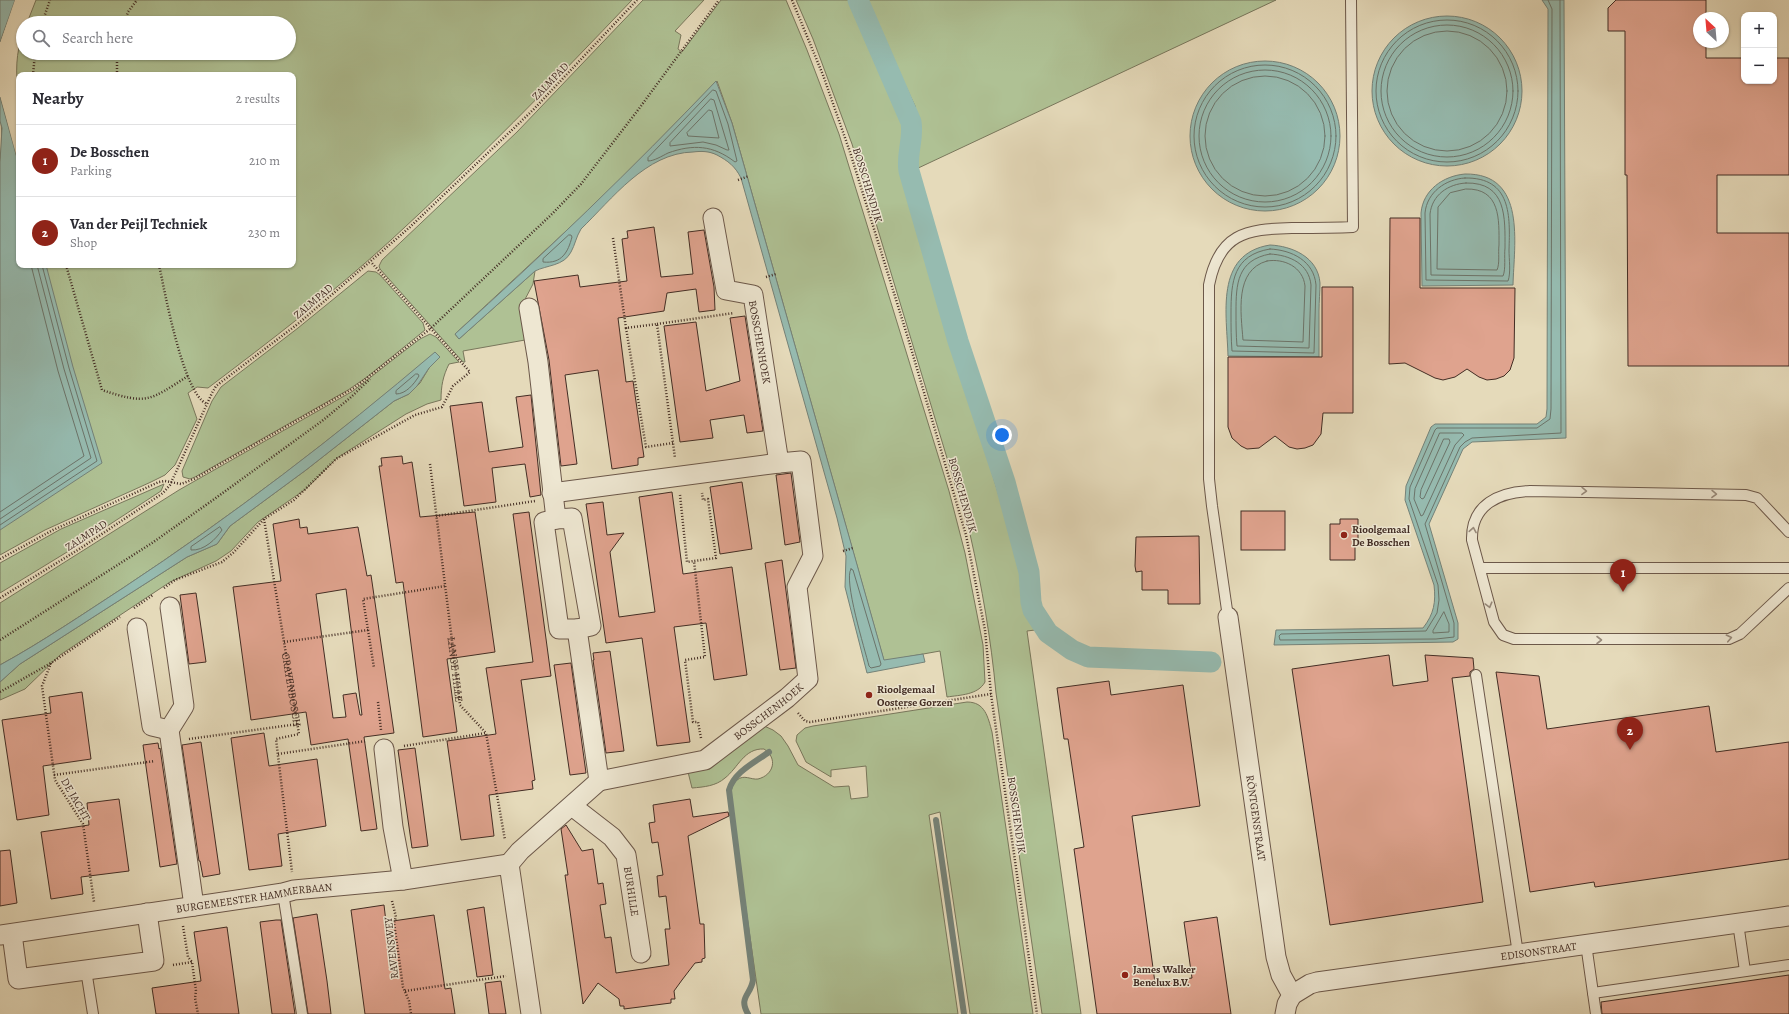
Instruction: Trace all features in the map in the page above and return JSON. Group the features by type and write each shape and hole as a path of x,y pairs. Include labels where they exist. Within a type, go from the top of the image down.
{"street":[{"name":"BOSSCHENHOEK","path":"713,218 726,290 753,295 779,463"},
{"path":"530,308 538,362 552,495 556,519"},
{"name":"BOSSCHENHOEK","path":"552,495 678,485 779,463 801,461 813,556 797,587 808,679 787,698 705,760 599,781"},
{"path":"572,518 592,626 577,629 559,629 544,522 556,519 572,518"},
{"path":"170,608 184,706 172,744 187,907"},
{"name":"RÖNTGENSTRAAT","path":"1228,617 1276,957 1281,975 1292,995"},
{"path":"138,628 152,726 172,744"},
{"path":"533,1012 525,973 509,864 520,852 599,781 577,629"},
{"path":"383,744 393,827 403,880"},
{"name":"BURHILLE","path":"572,806 612,837 626,855 641,953"},
{"name":"BURGEMEESTER HAMMERBAAN","path":"6,935 289,892 403,880 509,864"},
{"path":"6,935 18,979 154,961 147,913"},
{"name":"EDISONSTRAAT","path":"1292,995 1310,984 1317,982 1789,916"},
{"path":"1285,1014 1287,1004 1292,995"}],"lane":[{"path":"1228,617 1209,479 1209,285 1220,254 1233,240 1241,235 1250,232 1272,229 1353,227 1352,0"},
{"path":"1789,532 1757,498 1746,495 1515,491 1506,493 1492,500 1481,511 1475,520 1472,530 1472,540 1497,628 1508,638 1524,640 1729,639 1743,632 1789,588"},
{"path":"1480,568 1789,568"},
{"path":"1476,675 1518,954"},
{"path":"289,892 302,1014"},
{"path":"1738,923 1745,971"},
{"path":"1586,944 1596,1014"},
{"path":"1593,993 1789,965"},
{"path":"86,970 93,1014"}],"path":[{"path":"44,16 50,0"},
{"path":"127,16 137,0"},
{"name":"ZALMPAD","path":"0,598 157,498 166,490 171,483 214,390 220,383 299,323 371,262 442,198 534,110 637,0"},
{"path":"0,559 53,530 160,482 183,484 203,475 354,388 374,373 430,329 552,214 581,184 638,110 718,0"},
{"name":"BOSSCHENDIJK","path":"792,0 825,82 850,152 961,514 980,603 991,694 1037,1014"},
{"path":"33,72 34,60"},
{"path":"116,72 117,60"},
{"path":"738,180 749,176"},
{"path":"614,238 626,328 646,447 673,443"},
{"path":"163,588 175,580 222,562 234,552 264,519 294,500 336,459 415,415 442,407 453,386 470,372 371,262"},
{"path":"67,268 102,390 131,399 146,399 159,394 188,376"},
{"path":"160,268 182,361 200,399 207,404"},
{"path":"766,277 776,274"},
{"path":"626,328 755,310"},
{"path":"657,324 687,562 716,558 708,499 703,500 702,491 694,492"},
{"path":"0,640 152,543 213,500 339,408 363,387 374,373"},
{"name":"LANGE HILLE","path":"430,464 460,705 486,733"},
{"path":"678,485 687,493"},
{"path":"436,516 552,495"},
{"name":"CRAYENBOSCH","path":"264,519 299,734 276,739 289,892"},
{"path":"843,551 853,548"},
{"path":"694,561 705,657 685,660 693,722 698,722 705,760"},
{"path":"374,668 363,599 445,586"},
{"path":"131,610 157,593"},
{"path":"0,692 51,663 124,615"},
{"path":"284,642 368,630"},
{"name":"DE JACHT","path":"51,663 42,686 54,775 55,780 83,824 97,921"},
{"path":"787,698 803,719 810,722 991,694"},
{"path":"378,702 383,744"},
{"path":"54,775 172,744 298,724"},
{"path":"278,754 486,733 509,864"},
{"name":"RAVENSWEY","path":"384,882 394,906 396,917 394,923 405,992 409,1001 411,1014"},
{"path":"187,907 188,957 192,962 198,1014"},
{"path":"405,992 525,973"}],"green space":[{"path":"36,0 632,0 483,152 369,260 301,316 208,388 197,387 188,393 197,419 175,465 165,475 45,530 0,555 0,161 2,137 0,97 16,154 16,268 296,268 296,72 17,71 18,60 296,60 296,16 30,16"},
{"path":"643,0 704,0 675,31 681,35 678,49 682,52 721,0 786,0 839,134 949,491 965,553 983,645 985,682 978,690 963,695 947,697 940,651 884,661 732,123 717,81 606,194 455,334 459,339 535,271 533,284 521,307 525,340 463,351 465,362 463,362 380,269 379,266 382,260 517,132"},
{"path":"796,0 853,0 905,120 903,156 904,168 955,351 1018,558 1024,583 1026,602 1035,630 1027,631 1081,1014 1042,1014 996,693 989,633 970,534 852,144 813,39"},
{"path":"865,0 1276,0 914,170 919,135 915,106"},
{"path":"368,271 376,272 380,275 423,323 425,330 367,377 348,390 195,477 190,479 183,477 182,471 212,401 221,387 298,328"},
{"path":"430,334 436,337 459,362 449,364 441,390 441,400 427,404 406,414 337,458 306,489 258,522 231,551 216,561 170,582 60,655 25,689 0,700 0,682 20,664 187,557 217,544 230,526 306,470 394,401 409,394 420,383 429,368 440,357 435,353 282,475 164,561 78,618 0,665 0,603 179,490 353,391 420,339"},
{"path":"164,484 161,491 72,549 0,593 0,563 61,529"},
{"path":"967,702 978,705 985,711 992,732 1033,1014 970,1014 940,812 929,815 958,1014 761,1014 730,797 731,790 735,782 740,778 745,777 758,779 768,774 772,766 771,757 764,749 751,752 746,755 730,774 721,781 705,787 692,788 688,772 762,725 781,736 798,765 834,787 849,786 851,799 868,797 866,766 831,770 831,777 806,762 796,741 797,735 805,728 813,726"}],"water":[{"path":"0,0 15,0 0,42"},
{"path":"1542,0 1564,0 1566,438 1472,442 1463,449 1429,524 1458,623 1458,639 1453,642 1274,645 1276,630 1423,628 1432,613 1435,597 1434,585 1405,500 1406,486 1431,427 1435,424 1537,424 1546,417 1548,9"},
{"path":"1447,16 1469,19 1489,29 1500,38 1509,49 1519,69 1522,91 1519,113 1509,133 1500,144 1489,153 1469,163 1447,166 1425,163 1405,153 1394,144 1385,133 1375,113 1372,91 1375,69 1385,49 1394,38 1405,29 1425,19"},
{"path":"1265,61 1294,67 1318,83 1334,107 1340,136 1334,165 1318,189 1294,205 1265,211 1236,205 1212,189 1196,165 1190,136 1196,107 1212,83 1236,67"},
{"path":"716,81 732,123 884,660 923,654 925,662 867,673 845,587 846,556 837,518 741,178 734,167 725,159 702,151 676,154 660,160 645,169 618,192 581,229 574,247 568,257 560,263 535,271 459,339 455,334 588,210"},
{"path":"0,97 16,154 16,268 47,268 73,367 102,463 0,530 0,162 2,128 0,121"},
{"path":"1465,174 1485,177 1499,185 1508,198 1513,214 1515,232 1513,285 1422,286 1421,213 1426,197 1430,191 1442,181 1457,175"},
{"path":"1270,245 1287,248 1302,255 1309,260 1318,274 1320,283 1319,357 1228,356 1226,305 1232,273 1240,260 1252,251"},
{"path":"435,352 440,357 429,368 417,386 409,394 394,401 306,470 230,526 217,544 187,557 20,664 0,682 0,665 78,618 204,533 321,445"}],"pier":[{"path":"15,0 17,0 2,43 0,44"},
{"path":"0,95 2,96 9,118 16,145 16,154"}],"building":[{"path":"1616,0 1706,0 1706,12 1693,12 1693,48 1706,48 1706,58 1741,58 1741,84 1777,84 1777,58 1789,58 1789,175 1717,175 1717,233 1789,233 1789,366 1628,366 1627,175 1625,175 1625,31 1608,31 1608,8"},
{"path":"1390,218 1420,218 1420,288 1515,288 1514,358 1510,370 1504,376 1487,380 1479,377 1467,369 1455,377 1443,380 1435,378 1405,363 1389,364"},
{"path":"654,227 661,277 693,274 688,232 704,230 714,287 715,310 699,312 696,289 667,293 664,311 618,318 626,382 633,381 644,457 638,458 638,465 612,469 598,370 565,375 577,464 561,466 549,360 534,281 578,275 580,287 627,281 622,239 628,238 627,231"},
{"path":"1322,287 1353,287 1353,413 1323,413 1321,434 1313,445 1305,448 1297,449 1289,447 1275,436 1259,448 1247,449 1232,438 1228,427 1228,357 1322,357"},
{"path":"745,316 763,431 747,433 744,415 710,420 713,438 680,442 664,326 696,322 706,391 740,381 730,318"},
{"path":"531,395 541,495 530,497 525,464 492,468 496,502 464,506 450,406 482,402 489,452 523,447 516,397"},
{"path":"402,456 403,464 412,462 420,517 475,512 495,652 447,659 457,732 423,737 403,582 396,583 379,466 382,466 381,458"},
{"path":"791,473 800,542 785,545 776,475"},
{"path":"742,482 752,549 720,554 710,487"},
{"path":"672,492 683,574 732,567 747,675 714,680 706,623 674,627 690,742 657,746 642,638 606,643 586,504 603,502 607,535 624,533 610,552 619,617 655,612 639,497"},
{"path":"1241,511 1285,511 1285,550 1241,550"},
{"path":"529,512 551,676 521,680 535,780 532,781 533,789 489,795 494,836 461,840 447,741 496,734 486,668 533,662 513,514"},
{"path":"299,519 300,528 307,527 308,534 358,527 367,576 371,575 394,733 364,737 377,829 361,831 348,739 311,745 306,712 251,720 233,587 281,581 273,524","holes":["346,589 362,715 360,715 356,693 343,695 346,717 333,718 316,594"]},
{"name":"Rioolgemaal De Bosschen","path":"1340,519 1358,519 1358,545 1355,545 1355,560 1330,560 1330,524 1340,524"},
{"path":"1199,536 1200,604 1168,604 1168,590 1142,590 1142,571 1136,572 1135,566 1136,537"},
{"path":"782,560 796,668 780,670 765,563"},
{"path":"196,593 206,662 189,664 180,595"},
{"path":"610,651 624,751 606,753 593,653"},
{"path":"1389,655 1393,686 1428,681 1425,655 1473,658 1474,669 1470,672 1470,676 1452,678 1483,902 1330,925 1292,669"},
{"path":"571,663 586,773 570,775 554,665"},
{"path":"1496,672 1539,676 1547,729 1709,706 1716,752 1789,742 1789,859 1595,887 1594,882 1530,892"},
{"path":"1109,681 1111,695 1183,685 1200,806 1132,816 1155,983 1192,978 1184,922 1217,917 1231,1014 1097,1014 1074,849 1084,847 1068,739 1064,739 1057,688"},
{"path":"82,692 91,759 43,766 49,815 17,820 2,720 51,713 49,697"},
{"path":"264,733 269,766 317,759 326,826 278,834 282,866 249,870 231,738"},
{"path":"201,742 220,874 203,877 199,861 182,745"},
{"path":"158,743 159,749 160,748 177,864 160,867 143,745"},
{"path":"415,748 428,846 412,848 398,750"},
{"path":"119,799 129,871 81,877 83,894 51,899 41,832 89,825 87,803"},
{"path":"690,799 693,817 728,812 729,816 688,836 700,924 704,924 705,958 702,959 702,962 695,963 682,980 674,991 675,999 671,999 671,1003 624,1009 624,1006 620,1006 619,999 598,983 583,1004 565,875 568,875 561,829 566,825 582,851 593,849 598,884 603,883 606,904 600,905 605,938 611,937 616,973 669,965 665,929 670,929 666,896 659,897 657,876 663,875 658,842 652,843 649,823 655,822 653,805"},
{"path":"10,850 17,903 0,906 0,851"},
{"path":"384,905 386,922 434,915 445,989 451,988 455,1014 365,1014 351,910"},
{"path":"484,907 493,975 477,977 467,910"},
{"path":"317,914 331,1014 308,1014 293,918"},
{"path":"281,920 295,1014 272,1014 260,922"},
{"path":"227,927 239,1014 156,1014 152,988 201,981 194,932"},
{"path":"1789,975 1789,1014 1602,1014 1601,1002"},
{"path":"501,981 506,1014 489,1014 485,983"}],"waterway":[{"path":"858,0 911,122 912,134 908,159 909,171 958,341 1005,482 1029,572 1033,610 1048,633 1072,650 1088,657 1211,662"},
{"path":"748,1014 744,1004 753,980 729,790 735,778 740,773 769,752"},
{"path":"936,820 964,1014"}],"place":[{"name":"Rioolgemaal De Bosschen","path":"1344,535"},
{"name":"De Bosschen","path":"1623,592"},
{"name":"Rioolgemaal Oosterse Gorzen","path":"869,695"},
{"name":"Van der Peijl Techniek","path":"1630,750"},
{"name":"James Walker Benelux B.V.","path":"1125,975"}]}
